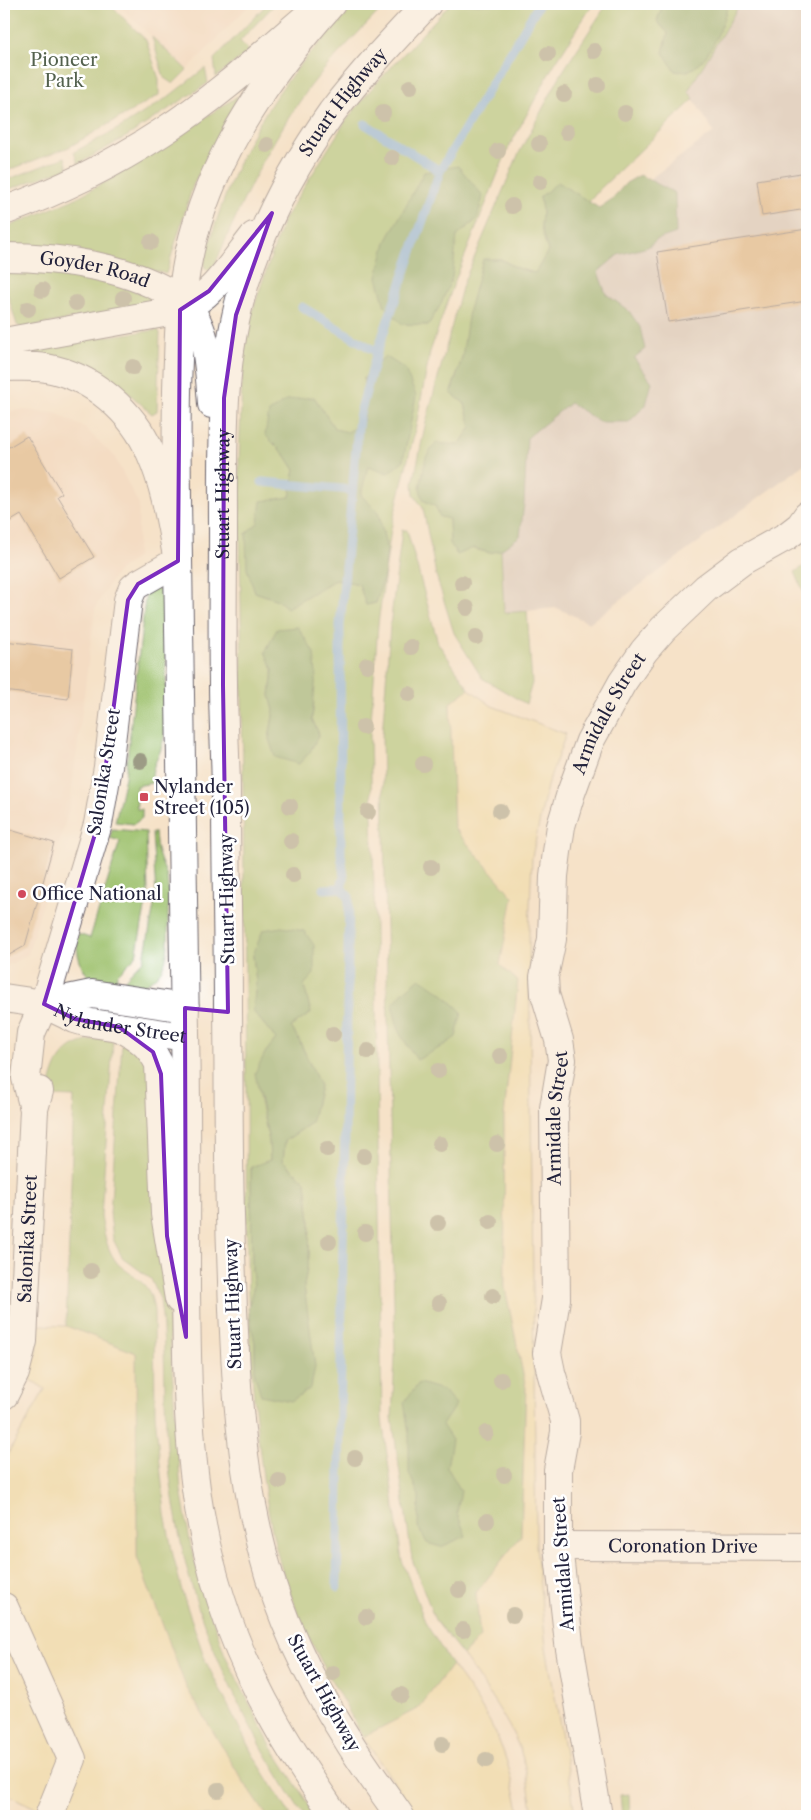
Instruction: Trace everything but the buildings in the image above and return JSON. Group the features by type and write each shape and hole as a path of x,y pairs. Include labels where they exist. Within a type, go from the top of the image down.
{"main road":[{"path":"4,210 42,196 94,172 163,132 236,77 321,4"},
{"path":"331,4 299,39 245,117 222,158 205,200 193,239 183,306 176,436 185,1008 186,1337 194,1474 202,1525 214,1579 231,1628 250,1674 273,1719 335,1816"},
{"name":"Stuart Highway","path":"400,1816 346,1738 315,1684 294,1641 267,1566 252,1505 239,1410 234,1352 228,1182 222,458 224,398 236,315 246,280 272,213 292,176 332,113 369,68 427,4"},
{"path":"183,306 209,291 272,213"},
{"name":"Goyder Road","path":"4,256 58,260 107,269 158,286 183,306"},
{"path":"183,306 202,332 208,361 223,532"},
{"name":"Goyder Road","path":"6,334 183,306"},
{"path":"4,367 46,368 63,372 96,388 120,408 144,438 151,453 165,494 178,561"},
{"name":"Armidale Street","path":"598,1816 569,1643 558,1546 558,1476 566,1421 547,1353 556,1299 554,1108 562,1060 559,1040 545,994 544,977 552,939 554,876 561,826 570,793 590,741 622,683 644,651 670,622 706,588 742,561 788,536 800,526 807,516"},
{"name":"Salonika Street","path":"4,1395 15,1373 23,1341 34,1109 43,1078 49,1033 44,1004 98,824 108,767 128,600 133,588 138,584 178,561"},
{"name":"Nylander Street","path":"44,1004 92,994 185,1008 228,1012"},
{"name":"Nylander Street","path":"4,998 44,1004 76,1019 119,1027 228,1041"},
{"path":"119,1027 148,1045 159,1064 165,1214 186,1337"},
{"name":"Coronation Drive","path":"558,1546 807,1547"},
{"path":"4,1607 72,1759 49,1816"}],"highlighted area":[{"path":"272,213 236,315 224,398 223,685 228,1012 185,1008 186,1337 167,1236 161,1074 153,1052 119,1027 75,1019 44,1004 98,824 128,600 138,584 178,561 180,310 209,291"}],"shaded area":[{"path":"117,4 250,4 187,70"},
{"path":"740,4 807,4 807,462 589,623 557,608 504,613 495,449 574,234 714,132 688,91"},
{"path":"22,410 55,413 85,428 114,456 139,505 137,557 116,573 95,608 70,805 28,954 4,968 4,412"}],"green space":[{"name":"Pioneer Park","path":"4,4 109,4 146,40 159,79 159,95 69,147 4,172"},
{"path":"267,4 275,4 240,41 249,51 216,77 214,59"},
{"path":"356,4 386,4 330,63 309,88 287,120 263,161 242,203 214,267 209,270 205,269 204,264 210,240 226,193 258,125 293,73"},
{"path":"450,4 593,4 552,68 507,151 454,283 430,352 416,426 391,529 378,624 370,736 375,929 382,1419 402,1561 426,1624 452,1665 419,1708 363,1737 313,1645 283,1573 266,1497 254,1400 249,1311 255,1343 255,1376 308,1319 304,1286 309,1257 310,1222 306,1182 283,1161 285,1141 311,1123 320,1086 291,1027 311,1013 304,985 253,955 256,983 253,1011 276,1039 265,1053 259,1097 269,1141 270,1160 251,1167 252,1271 254,1286 248,1306 239,459 243,357 250,318 284,219 345,122 372,88","holes":["400,219 477,219 457,236 441,304 428,325 402,324 387,242","385,356 361,495 378,512 387,550 384,575 376,603 366,605 359,584 336,579 313,593 278,600 255,592 246,533 290,497 295,470 286,456 265,435 314,397 335,430 348,433 364,420 364,378","273,670 314,703 312,719 319,734 269,739 274,710 270,695"]},
{"path":"607,4 663,4 657,21 668,33 675,71 688,71 706,56 727,8 721,4 740,4 688,91 694,99 600,189 589,202 540,197 542,210 541,228 548,251 535,274 517,268 501,259 483,260 462,358 451,392 465,404 471,427 423,500 435,506 449,519 450,543 490,553 501,550 504,613 527,611 532,683 526,704 482,678 454,633 436,575 423,508 414,495 413,484 425,426 463,284 518,155 561,74"},
{"path":"663,4 721,4 727,8 718,35 708,53 695,67 687,71 675,71 663,52 668,33 657,21"},
{"path":"152,37 187,70 173,84 164,78"},
{"path":"205,68 208,83 126,137 78,164 74,152 121,127 168,97"},
{"path":"238,96 193,185 166,274 90,253 4,244 5,228 72,200 109,180"},
{"path":"65,157 68,168 4,191 4,181"},
{"path":"458,166 483,196 477,219 457,236 452,278 441,304 428,325 402,324 385,307 377,277 386,242 424,172"},
{"path":"640,175 675,193 676,233 656,240 648,247 618,255 598,272 606,294 629,311 640,327 645,349 634,358 652,382 646,405 629,422 600,422 570,403 527,438 524,504 520,536 501,550 490,553 473,548 457,555 450,543 449,519 440,517 435,506 423,500 420,488 426,457 436,443 459,445 471,427 465,404 451,393 462,358 469,310 483,259 500,259 517,268 535,273 548,251 541,228 542,210 540,197 558,182 599,208 612,199 626,183"},
{"path":"4,270 76,274 162,299 155,304 22,328 17,325 4,283"},
{"path":"158,330 160,333 157,411 152,414 115,381 84,364 32,352 33,348"},
{"path":"385,356 405,369 416,396 403,461 388,473 368,466 361,495 378,512 387,550 384,575 376,603 366,605 359,584 336,579 287,608 278,600 255,592 247,569 246,533 258,523 261,501 290,497 295,470 286,456 265,435 269,412 287,400 314,397 335,429 348,432 364,420 364,378"},
{"path":"402,530 407,530 438,643 469,689 450,703 454,828 514,897 500,965 518,981 504,1117 505,1287 526,1388 521,1536 476,1593 480,1637 463,1655 435,1620 412,1559 392,1417 395,1356 382,737 390,626"},
{"path":"807,564 807,600 795,572"},
{"path":"156,586 166,608 166,722 164,736 153,769 152,783 136,786 137,809 142,809 142,818 134,824 115,822 125,777 146,591"},
{"path":"298,627 314,653 316,674 312,719 319,734 310,752 299,764 275,757 269,739 274,710 270,696 273,670 265,652 277,629"},
{"path":"112,829 146,832 148,893 136,956 117,975 115,990 100,986 88,976 78,956 77,949 78,934 90,938 120,841 110,838"},
{"path":"152,833 155,833 157,850 168,882 168,947 163,967 158,975 139,987 124,992 124,980 144,959 156,895"},
{"path":"282,927 304,931 314,945 314,974 304,985 311,1013 291,1027 320,1086 311,1123 285,1141 283,1161 306,1182 310,1222 309,1257 304,1286 315,1366 311,1388 291,1401 261,1395 255,1376 255,1343 248,1308 254,1286 252,1271 251,1167 270,1160 269,1141 255,1073 265,1053 276,1039 253,1011 256,983 253,955 263,930"},
{"path":"420,978 442,993 462,1012 456,1037 417,1060 400,1034 392,1005 403,992"},
{"path":"105,1039 113,1041 101,1216 109,1250 116,1262 146,1287 153,1303 155,1414 165,1514 173,1555 183,1595 206,1662 252,1753 291,1816 267,1816 241,1778 186,1687 137,1557 136,1353 66,1326 74,1097 48,1096 50,1083 63,1054 80,1043"},
{"path":"122,1043 132,1045 153,1070 175,1415 181,1490 191,1547 203,1591 225,1655 271,1746 316,1816 304,1816 275,1770 235,1697 213,1647 190,1581 173,1500 168,1459 164,1339 160,1299 151,1279 122,1257 113,1239 110,1214"},
{"path":"419,1383 443,1390 456,1404 442,1425 452,1440 447,1467 461,1491 457,1513 466,1536 441,1547 427,1543 418,1527 419,1496 409,1473 409,1434 404,1402"},
{"path":"629,1794 630,1816 622,1816 620,1795"}],"sand":[{"path":"469,689 492,706 566,734 547,786 532,857 529,931 536,1545 546,1647 575,1816 533,1816 526,1773 519,1746 497,1706 463,1655 480,1637 476,1593 521,1536 526,1388 505,1287 504,1117 518,981 500,965 513,897 454,828 450,703"},
{"path":"39,1325 66,1326 136,1353 137,1557 186,1687 241,1778 267,1816 52,1816 4,1793 4,1461 45,1389 28,1378 37,1352"},
{"path":"452,1665 478,1702 495,1731 512,1778 521,1816 417,1816 363,1737 419,1708"}],"waterway":[{"path":"324,889 341,888 344,877 341,854 340,625 359,417 377,352 440,171 539,4"},
{"path":"365,124 440,171"},
{"path":"302,307 377,352"},
{"path":"262,482 352,490"},
{"path":"337,1587 349,897 341,888"}],"place":[{"name":"Nylander Street (105)","path":"144,797"},
{"name":"Office National","path":"22,894"}]}
